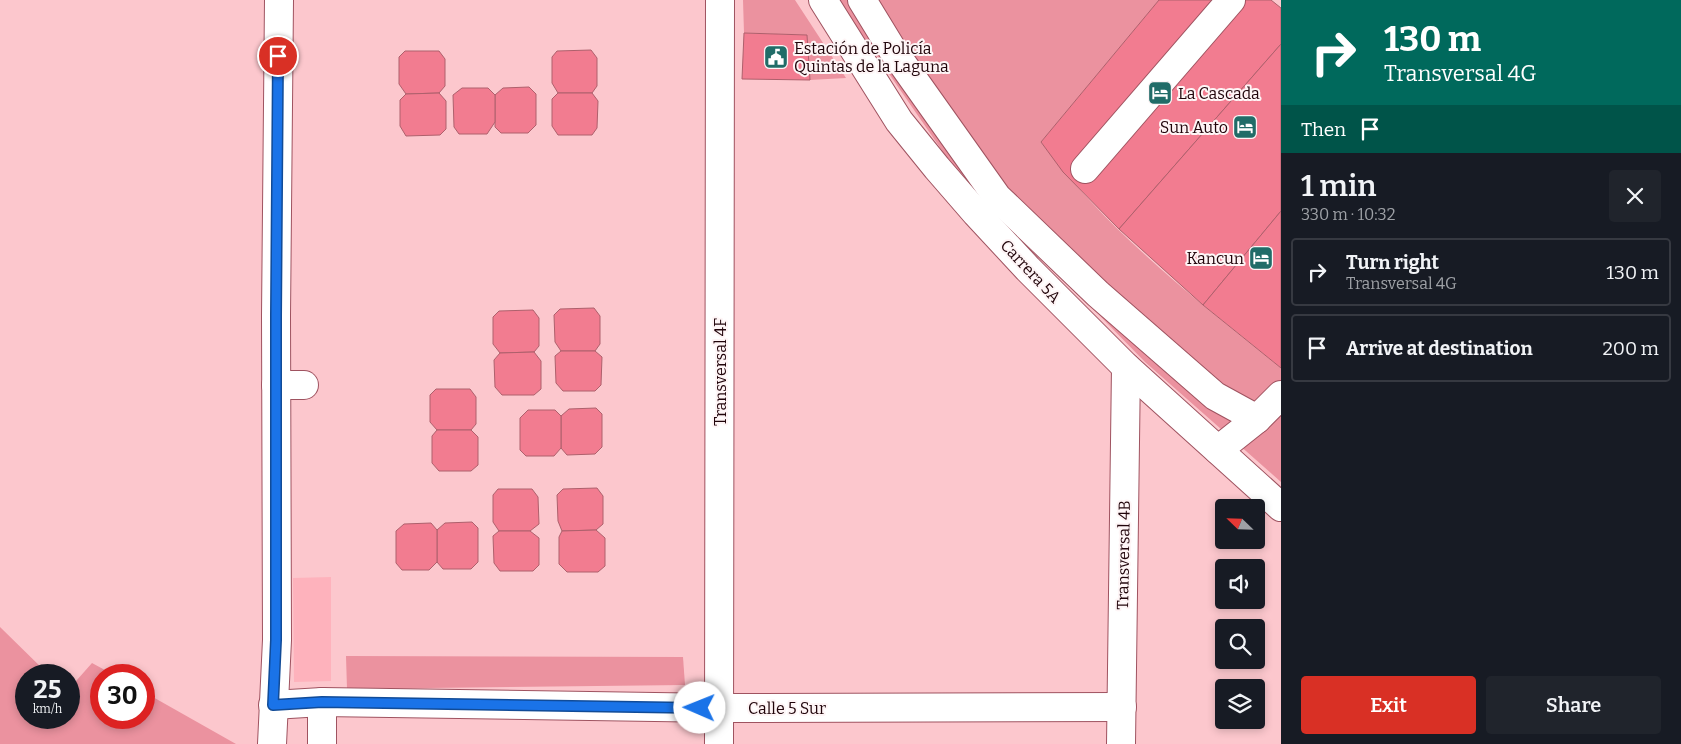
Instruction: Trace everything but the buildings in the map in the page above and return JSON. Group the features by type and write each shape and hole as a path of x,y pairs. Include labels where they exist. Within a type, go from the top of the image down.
{"street":[{"path":"272,744 276,640 279,0"},
{"name":"Transversal 4F","path":"719,744 720,0"},
{"name":"Carrera 5A","path":"823,0 899,121 931,161 1028,269 1126,367 1281,507"},
{"path":"862,0 892,49 997,197 1098,294 1215,396 1256,419"},
{"path":"1085,169 1231,0"},
{"name":"Transversal 4B","path":"1121,744 1122,707 1113,492 1126,367"},
{"path":"276,385 304,385"},
{"path":"1218,450 1256,419 1281,395"},
{"path":"322,702 322,744"},
{"name":"Calle 5 Sur","path":"273,705 322,702 720,708 1122,707"}],"shaded area":[{"path":"743,0 795,0 846,78 810,80 807,35 744,33"},
{"path":"838,0 1159,0 1041,142 1066,174 1123,234 1185,290 1281,368 1281,482 1145,362 950,162"},
{"path":"331,577 331,681 294,682 293,578"},
{"path":"0,627 38,664 15,664 15,729 80,729 80,677 90,665 90,729 155,729 155,698 236,744 0,744"},
{"path":"346,656 683,657 685,685 347,689"}],"place":[{"name":"Estación de Policía Quintas de la Laguna","path":"776,57"},
{"name":"La Cascada","path":"1160,93"},
{"name":"Sun Auto","path":"1245,127"},
{"name":"Kancun","path":"1261,258"}],"route":[{"path":"278,56 276,640 273,705 322,702 700,708"}]}
